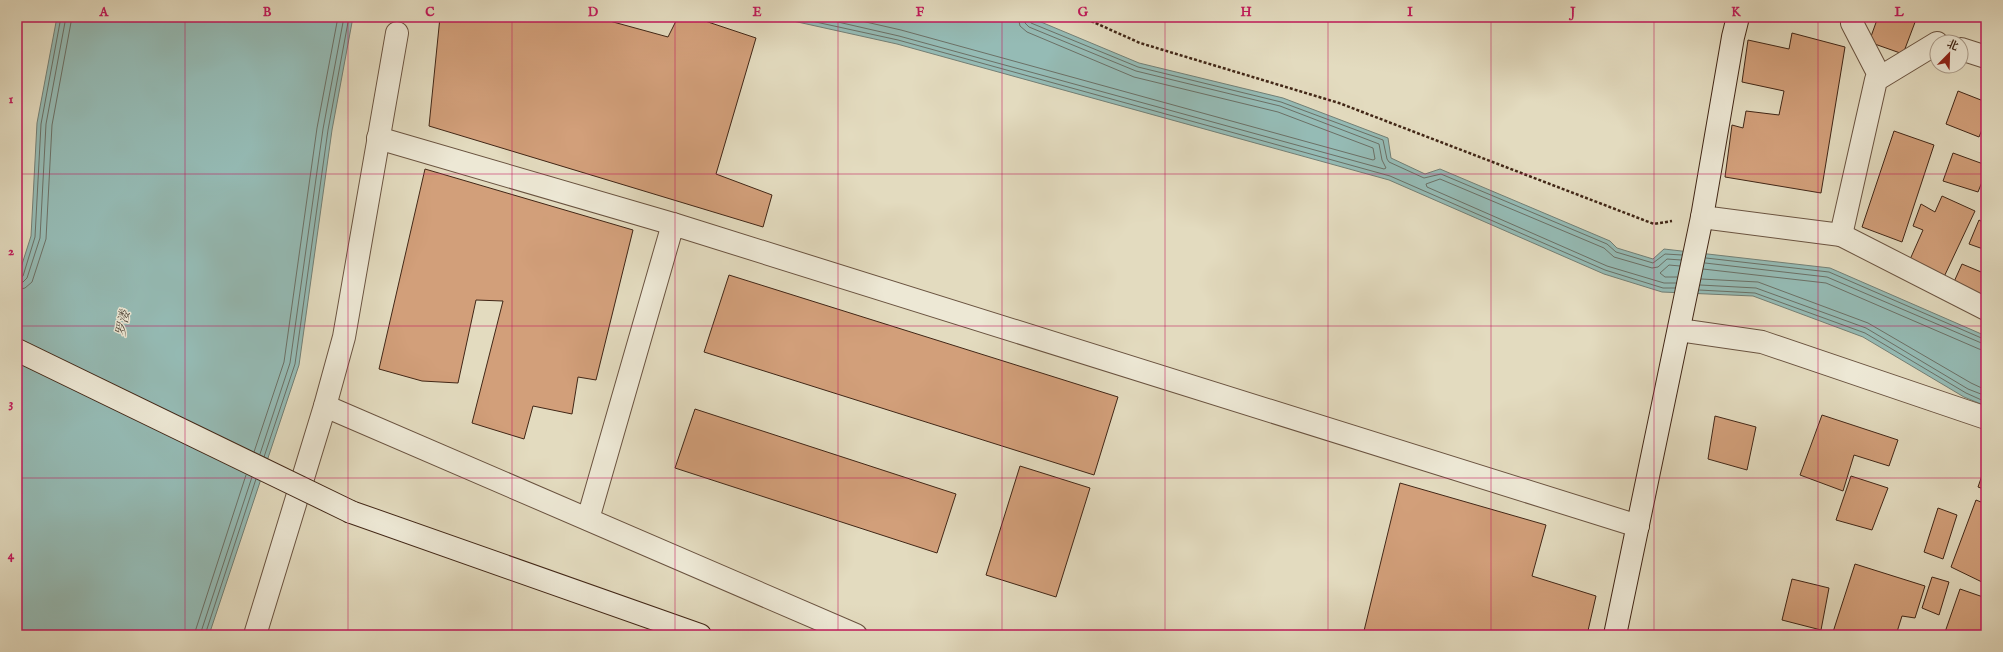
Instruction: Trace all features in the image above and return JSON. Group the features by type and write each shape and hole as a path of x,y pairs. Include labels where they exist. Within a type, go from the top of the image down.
{"street":[{"path":"1615,635 1702,217 1733,37 1738,17"},
{"path":"1854,17 1852,23 1880,78"},
{"path":"255,635 325,406 344,337 397,32"},
{"path":"1841,235 1876,80 1929,48"},
{"path":"1969,52 1986,57"},
{"path":"378,138 673,224 1638,526"},
{"path":"1702,217 1841,235 1986,309"},
{"path":"588,519 673,224"},
{"path":"1679,330 1762,342 1986,418"},
{"path":"17,350 352,512 700,635"},
{"path":"325,406 856,635"}],"path":[{"path":"1082,17 1140,43 1339,103 1654,224 1702,217"}],"water":[{"name":"罗溇","path":"57,17 353,17 332,130 299,365 209,635 17,635 17,280 31,236 37,123"},
{"path":"775,17 1029,17 1139,63 1283,98 1388,138 1391,158 1425,174 1440,169 1610,241 1617,248 1653,259 1664,249 1830,268 1986,336 1986,406 1964,397 1863,337 1753,296 1662,292 1604,274 1389,180 897,44"}],"building":[{"path":"440,17 595,17 668,37 678,17 693,17 756,38 716,174 772,195 763,227 429,126"},
{"path":"1878,17 1917,17 1903,54 1869,42"},
{"path":"1792,33 1845,47 1821,193 1725,177 1732,125 1743,128 1746,111 1779,115 1784,91 1742,82 1748,40 1789,49"},
{"path":"1958,91 1986,102 1986,120 1979,137 1946,124"},
{"path":"1894,131 1934,145 1902,242 1862,227"},
{"path":"1953,153 1986,165 1986,172 1978,192 1943,181"},
{"path":"425,169 633,230 596,380 578,377 572,414 533,406 524,439 472,423 503,301 476,300 458,383 422,381 379,369"},
{"path":"1942,196 1975,211 1943,279 1908,264 1923,230 1913,226 1921,204 1935,212"},
{"path":"1979,220 1986,224 1986,250 1969,244"},
{"path":"1962,264 1986,274 1986,284 1982,297 1953,284"},
{"path":"729,275 1118,397 1094,475 704,352"},
{"path":"695,409 956,494 937,553 675,468"},
{"path":"1822,415 1898,440 1889,466 1854,455 1843,491 1800,475"},
{"path":"1715,416 1756,427 1747,470 1708,459"},
{"path":"1986,464 1986,490 1978,487"},
{"path":"1020,466 1090,488 1056,597 986,575"},
{"path":"1851,476 1888,488 1872,530 1836,520"},
{"path":"1400,483 1546,525 1532,576 1596,596 1587,635 1363,635"},
{"path":"1976,500 1986,504 1986,578 1984,583 1951,567"},
{"path":"1938,508 1957,515 1943,559 1924,552"},
{"path":"1855,564 1925,586 1915,618 1902,616 1896,635 1843,635 1833,632"},
{"path":"1932,577 1949,582 1939,615 1922,608"},
{"path":"1792,579 1829,588 1821,630 1782,620"},
{"path":"1960,589 1986,598 1986,635 1944,635"}]}
